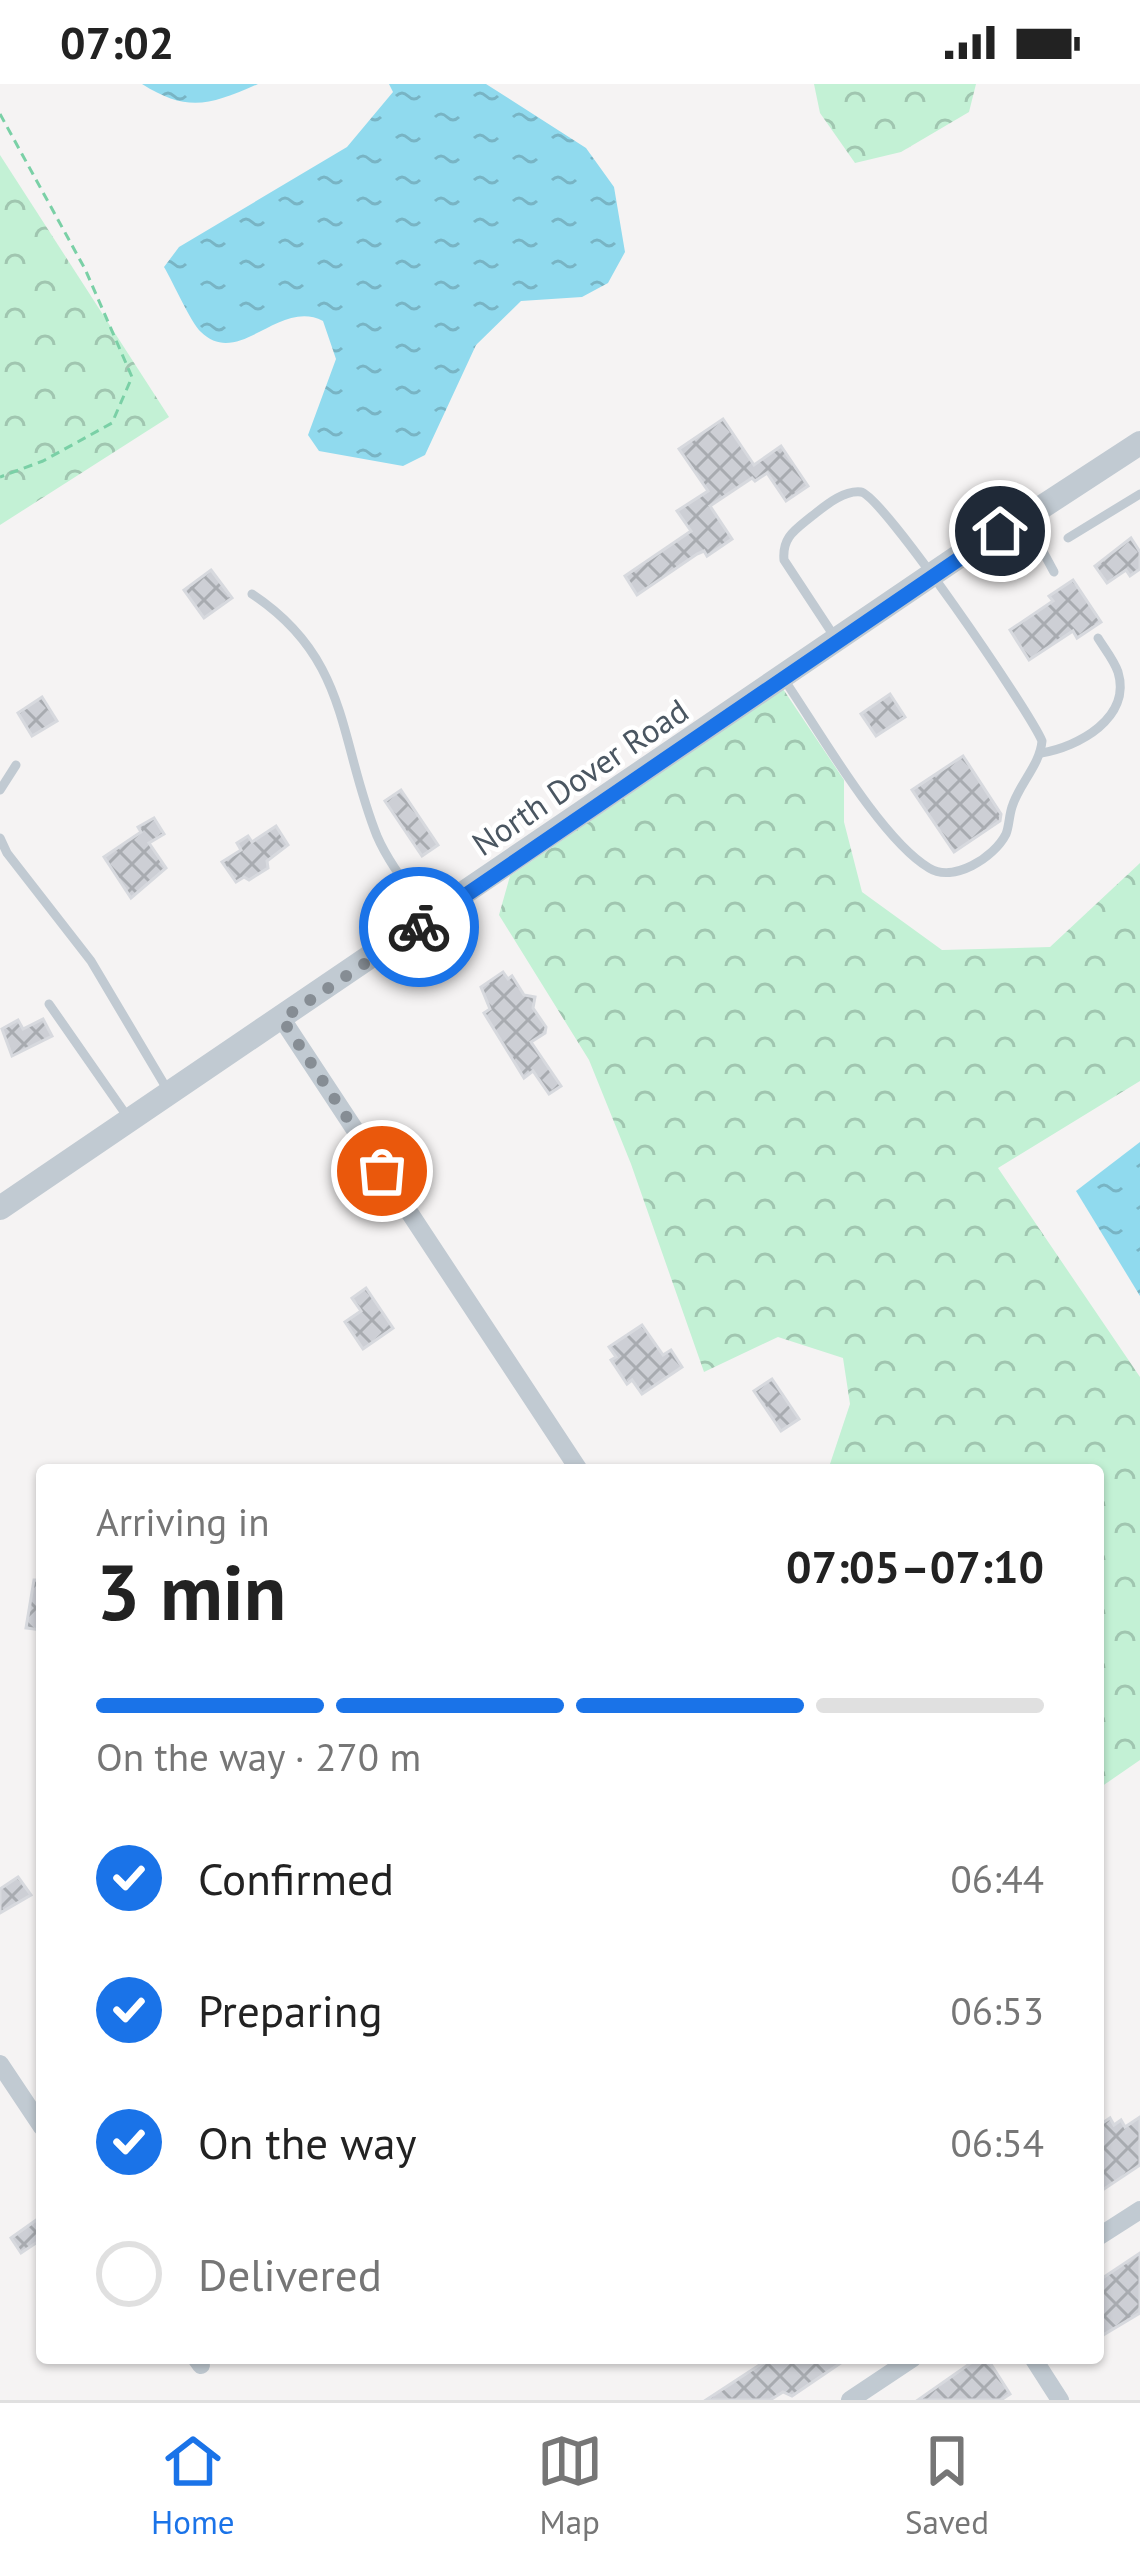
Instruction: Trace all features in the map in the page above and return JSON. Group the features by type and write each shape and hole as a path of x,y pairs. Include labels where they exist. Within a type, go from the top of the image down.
{"street":[{"name":"North Dover Road","path":"0,1208 932,574 1140,443"},
{"path":"282,1019 575,1464"},
{"path":"0,2064 36,2117"},
{"path":"1104,2233 1140,2210"},
{"path":"850,2400 904,2364"},
{"path":"1037,2364 1060,2400"}],"lane":[{"path":"783,678 886,829 930,869 950,874 979,862 1005,836 1020,787 1041,753 1037,731 932,574 869,495 859,491 822,508 788,536 784,560 837,640"},
{"path":"1068,538 1140,494"},
{"path":"1025,518 1054,572"},
{"path":"252,594 285,616 315,655 344,722 377,835 432,918"},
{"path":"1041,753 1060,750 1091,734 1119,700 1118,673 1098,638"},
{"path":"0,790 16,764"},
{"path":"0,838 7,854 91,961 170,1094"},
{"path":"49,1004 130,1121"}],"path":[{"path":"0,114 85,269 132,377 112,423 0,477"}],"green space":[{"path":"814,84 976,84 969,112 901,152 855,163 820,113"},
{"path":"0,155 169,417 0,525"},
{"path":"783,689 844,780 844,822 862,892 942,950 1050,947 1140,863 1140,1081 998,1168 1140,1377 1140,1760 1104,1785 1104,1464 830,1464 850,1404 843,1358 778,1337 704,1372 589,1060 499,915 510,876"}],"water":[{"path":"142,84 258,84 199,103 173,99"},
{"path":"389,84 486,84 586,148 614,187 625,252 608,283 582,297 521,301 476,345 425,455 403,466 319,451 308,435 336,359 323,321 291,318 245,339 215,341 197,327 164,267 179,247 347,147 393,92"},
{"path":"1140,1142 1140,1296 1076,1191"}],"building":[{"path":"723,419 754,465 781,446 808,486 786,501 767,473 755,481 752,478 710,506 732,539 707,556 704,551 697,554 637,595 625,576 691,531 677,511 708,491 679,449"},
{"path":"1131,538 1140,552 1140,569 1130,576 1126,570 1107,583 1095,566"},
{"path":"211,570 232,598 204,618 184,590"},
{"path":"1073,580 1101,622 1077,638 1073,631 1029,660 1010,630 1053,601 1049,596"},
{"path":"890,694 905,717 876,736 861,714"},
{"path":"42,697 57,721 32,736 18,713"},
{"path":"963,756 1001,814 1000,821 954,852 912,790"},
{"path":"401,790 438,845 422,856 385,801"},
{"path":"154,818 164,834 149,843 166,868 131,898 104,857"},
{"path":"276,826 288,845 267,861 268,868 236,882 222,862 241,850 237,843 248,836 252,842"},
{"path":"503,972 508,979 512,976 524,995 535,997 533,1008 546,1027 531,1042 561,1086 549,1094 533,1071 524,1078 484,1013 490,1009 481,987"},
{"path":"43,1019 52,1036 12,1056 2,1029 18,1020 23,1029"},
{"path":"366,1288 393,1328 363,1349 345,1322 361,1311 352,1298"},
{"path":"642,1325 663,1355 671,1350 682,1367 642,1394 632,1380 627,1384 611,1360 616,1357 609,1347"},
{"path":"772,1379 799,1419 781,1431 754,1391"},
{"path":"34,1580 36,1580 36,1629 26,1628"},
{"path":"18,1877 31,1895 0,1913 0,1889"},
{"path":"1140,2117 1140,2165 1104,2189 1104,2122 1110,2118 1114,2125 1121,2120 1125,2127"},
{"path":"36,2220 36,2243 21,2253 11,2238"},
{"path":"1140,2253 1140,2313 1104,2334 1104,2277"},
{"path":"761,2364 839,2364 792,2396 783,2392 770,2400 706,2400"},
{"path":"969,2364 991,2364 1010,2394 1001,2400 918,2400"}],"way so far":[{"path":"382,1171 282,1019 419,927"}],"route":[{"path":"419,927 1000,531"}]}
